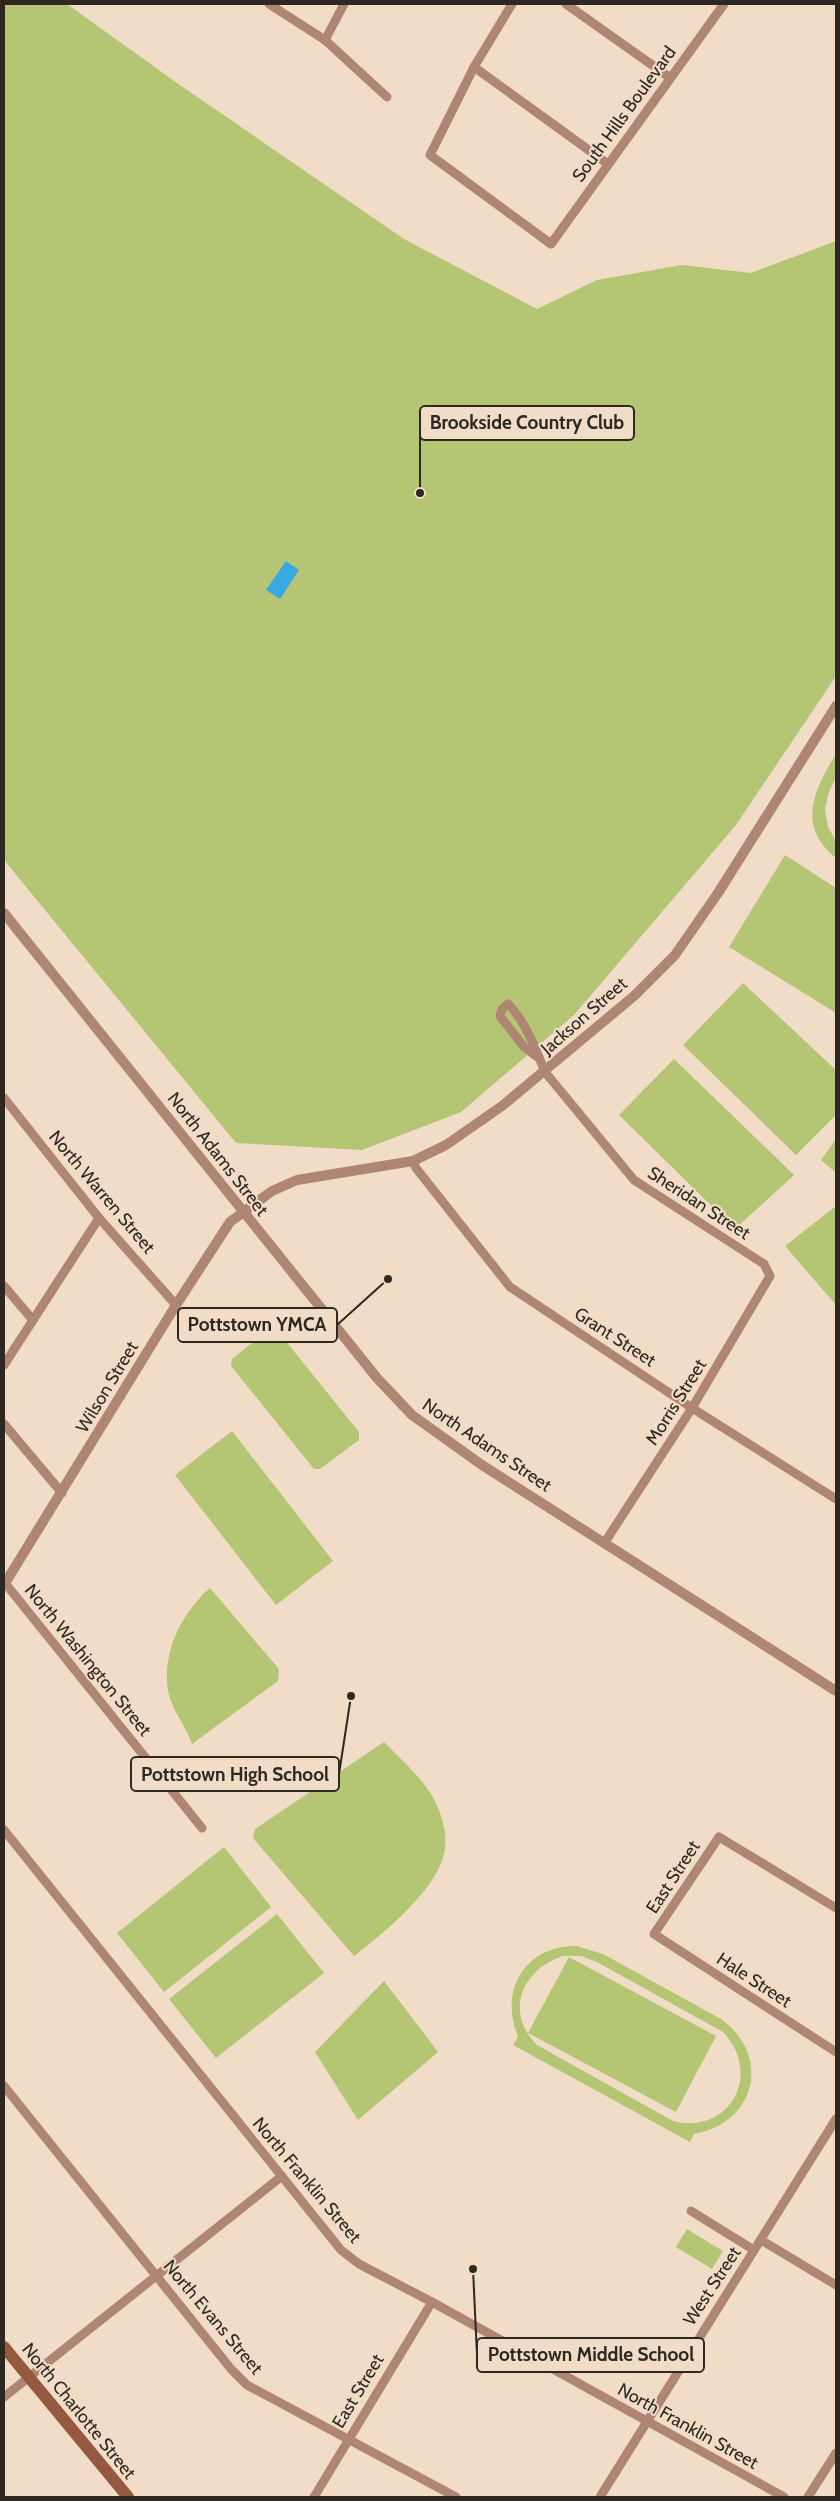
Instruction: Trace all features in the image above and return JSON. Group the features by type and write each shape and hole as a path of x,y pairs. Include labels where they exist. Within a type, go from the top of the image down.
{"main road":[{"name":"North Charlotte Street","path":"4,2347 128,2497"}],"street":[{"path":"269,4 325,40 387,97"},
{"path":"325,40 344,4"},
{"path":"512,4 474,67 608,164"},
{"path":"566,4 669,78"},
{"name":"South Hills Boulevard","path":"474,67 430,154 551,244 724,4"},
{"name":"Jackson Street","path":"244,1211 272,1191 306,1176 386,1167 413,1161 458,1138 544,1072 634,996 675,955 718,893 836,706"},
{"name":"North Adams Street","path":"4,913 403,1408 460,1450 836,1691"},
{"name":"Sheridan Street","path":"540,1059 524,1047 500,1016 502,1009 508,1004 516,1012 540,1059 544,1072 634,1180 764,1264 770,1276"},
{"name":"North Warren Street","path":"4,1098 100,1218 176,1305"},
{"name":"Grant Street","path":"413,1161 416,1168 510,1287 692,1408 836,1499"},
{"name":"Wilson Street","path":"5,1584 176,1305 230,1222 244,1211"},
{"path":"4,1365 32,1319 100,1218"},
{"name":"Morris Street","path":"605,1542 692,1408 770,1276"},
{"path":"4,1286 32,1319"},
{"path":"4,1424 62,1493"},
{"name":"North Washington Street","path":"5,1584 202,1828"},
{"name":"North Franklin Street","path":"4,1830 341,2250 359,2264 432,2302 784,2497"},
{"name":"East Street","path":"654,1934 719,1837 836,1908"},
{"name":"Hale Street","path":"654,1934 836,2052"},
{"name":"North Evans Street","path":"4,2086 156,2276 247,2385 456,2497"},
{"name":"West Street","path":"600,2497 689,2351 836,2119"},
{"path":"4,2397 282,2176"},
{"path":"691,2211 754,2250"},
{"path":"761,2240 836,2285"},
{"name":"East Street","path":"314,2497 432,2302"},
{"path":"808,2497 836,2453"}],"green space":[{"path":"4,4 67,4 177,83 404,239 537,309 597,280 682,265 751,273 836,241 836,676 736,825 574,1015 461,1112 362,1150 236,1143 4,860"},
{"path":"836,754 836,778 828,794 825,810 828,827 836,841 836,858 824,846 816,833 813,821 813,807 821,781"},
{"path":"785,855 836,888 836,1013 729,947"},
{"path":"743,983 836,1070 836,1115 796,1155 683,1045"},
{"path":"674,1059 794,1175 735,1229 619,1115"},
{"path":"836,1139 836,1173 821,1160"},
{"path":"836,1206 836,1305 785,1246"},
{"path":"270,1328 276,1329 359,1432 359,1440 320,1469 314,1469 231,1366 232,1359"},
{"path":"232,1431 333,1561 276,1605 175,1475"},
{"path":"210,1588 279,1669 278,1681 192,1744 169,1695 168,1665 175,1636 182,1623 190,1610"},
{"path":"384,1742 417,1776 434,1799 444,1828 445,1851 429,1885 418,1898 392,1925 354,1956 253,1838 255,1829"},
{"path":"224,1847 271,1907 164,1992 117,1933"},
{"path":"277,1914 324,1973 216,2058 169,1999"},
{"path":"576,1946 603,1954 721,2019 737,2034 747,2051 751,2069 750,2086 743,2103 732,2117 715,2127 694,2134 690,2142 513,2045 518,2037 513,2020 512,2003 514,1988 520,1974 542,1954 558,1948","holes":["563,1956 581,1956 597,1962 723,2032 735,2048 740,2065 740,2082 734,2098 724,2110 710,2119 693,2123 673,2121 537,2045 527,2032 521,2019 522,1993 528,1981 549,1962"]},
{"path":"569,1957 716,2036 676,2112 528,2033"},
{"path":"384,1981 438,2052 358,2120 315,2052"},
{"path":"687,2229 723,2251 712,2269 676,2247"}],"water":[{"path":"286,561 299,570 280,599 266,590"}],"place":[{"name":"Brookside Country Club","path":"420,493"},
{"name":"Pottstown YMCA","path":"388,1279"},
{"name":"Pottstown High School","path":"351,1696"},
{"name":"Pottstown Middle School","path":"473,2269"}]}
